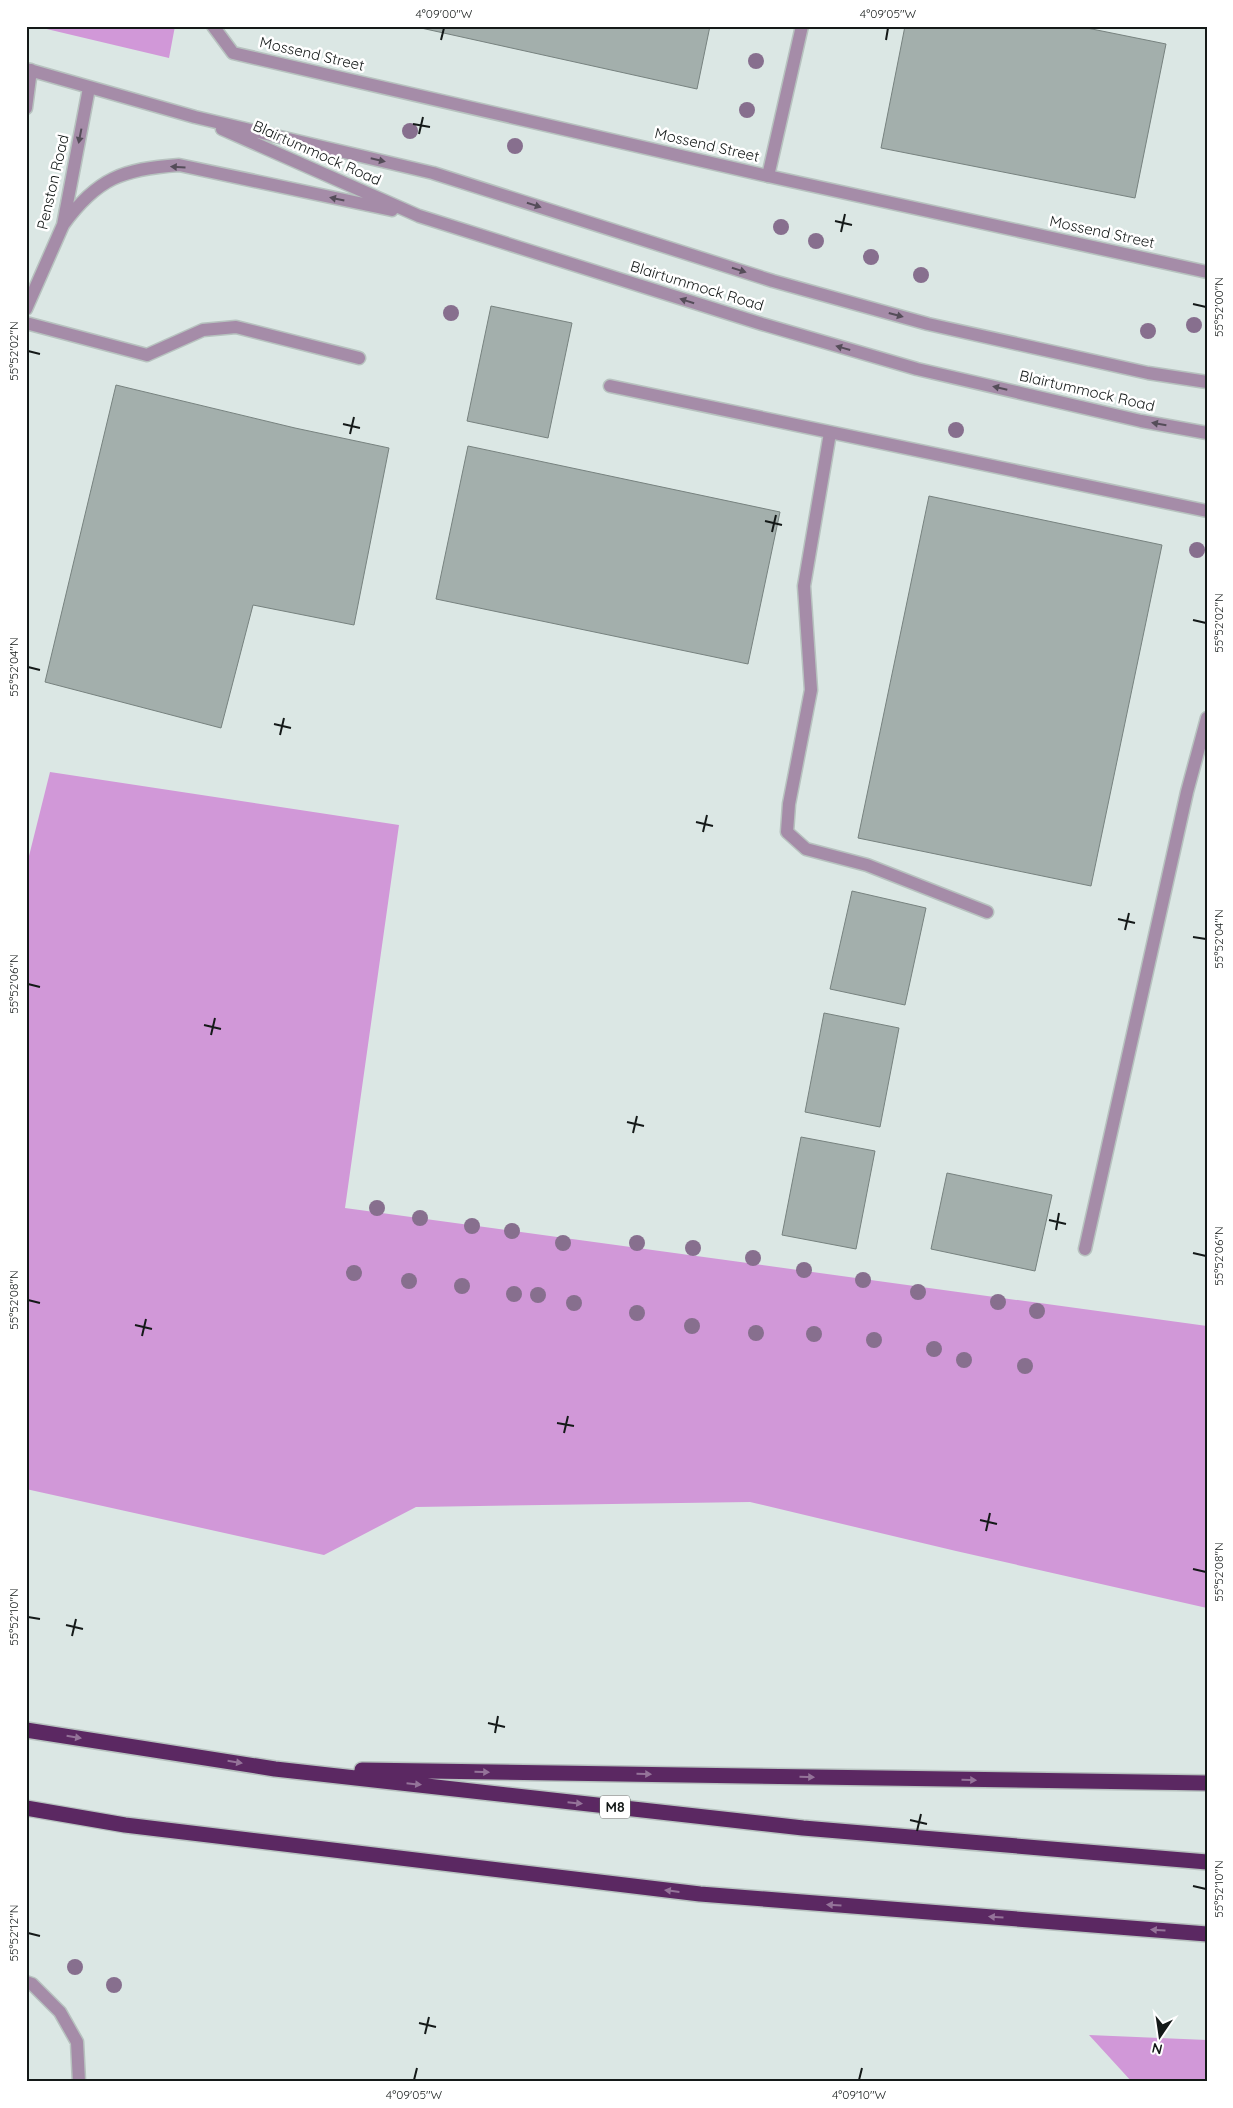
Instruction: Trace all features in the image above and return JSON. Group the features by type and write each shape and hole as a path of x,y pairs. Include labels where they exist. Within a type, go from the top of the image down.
{"highway":[{"name":"M8","path":"26,1730 275,1769 803,1828 1207,1862"},
{"path":"275,1769 1207,1783"},
{"path":"26,1808 125,1825 700,1894 1207,1934"}],"street":[{"name":"Mossend Street","path":"213,26 233,53 768,176 1206,269"},
{"path":"768,176 802,26"},
{"path":"26,108 28,70"},
{"name":"Blairtummock Road","path":"28,70 195,117 432,173 773,281 928,324 1148,373 1207,382"},
{"name":"Penston Road","path":"26,309 63,225 89,88"},
{"name":"Blairtummock Road","path":"195,117 419,216 762,324 917,369 1141,421 1207,433"},
{"path":"63,225 79,203 94,190 113,178 145,168 179,166 419,216"},
{"path":"26,323 147,355 203,330 236,327 359,358"},
{"path":"610,386 1207,511"},
{"path":"830,433 804,586 812,690 789,804 787,832 806,849 867,866 987,912"},
{"path":"1085,1249 1187,792 1207,718"},
{"path":"26,1982 32,1984 60,2012 77,2042 79,2082"}],"shaded area":[{"path":"34,26 175,26 169,58"},
{"path":"50,772 399,825 345,1208 1207,1326 1207,1608 750,1502 416,1507 324,1555 26,1489 26,868"},
{"path":"1089,2035 1207,2040 1207,2082 1132,2082"}],"building":[{"path":"412,26 710,26 697,89"},
{"path":"905,26 1077,26 1166,44 1135,198 881,148"},
{"path":"491,306 572,323 548,438 467,421"},
{"path":"116,385 295,428 389,448 354,625 253,605 221,728 45,682"},
{"path":"468,446 780,512 748,664 436,599"},
{"path":"929,496 1162,545 1091,886 858,838"},
{"path":"852,891 926,908 905,1005 830,989"},
{"path":"824,1013 899,1028 880,1127 805,1112"},
{"path":"801,1137 875,1151 856,1249 782,1235"},
{"path":"947,1173 1052,1195 1035,1271 931,1249"}]}
